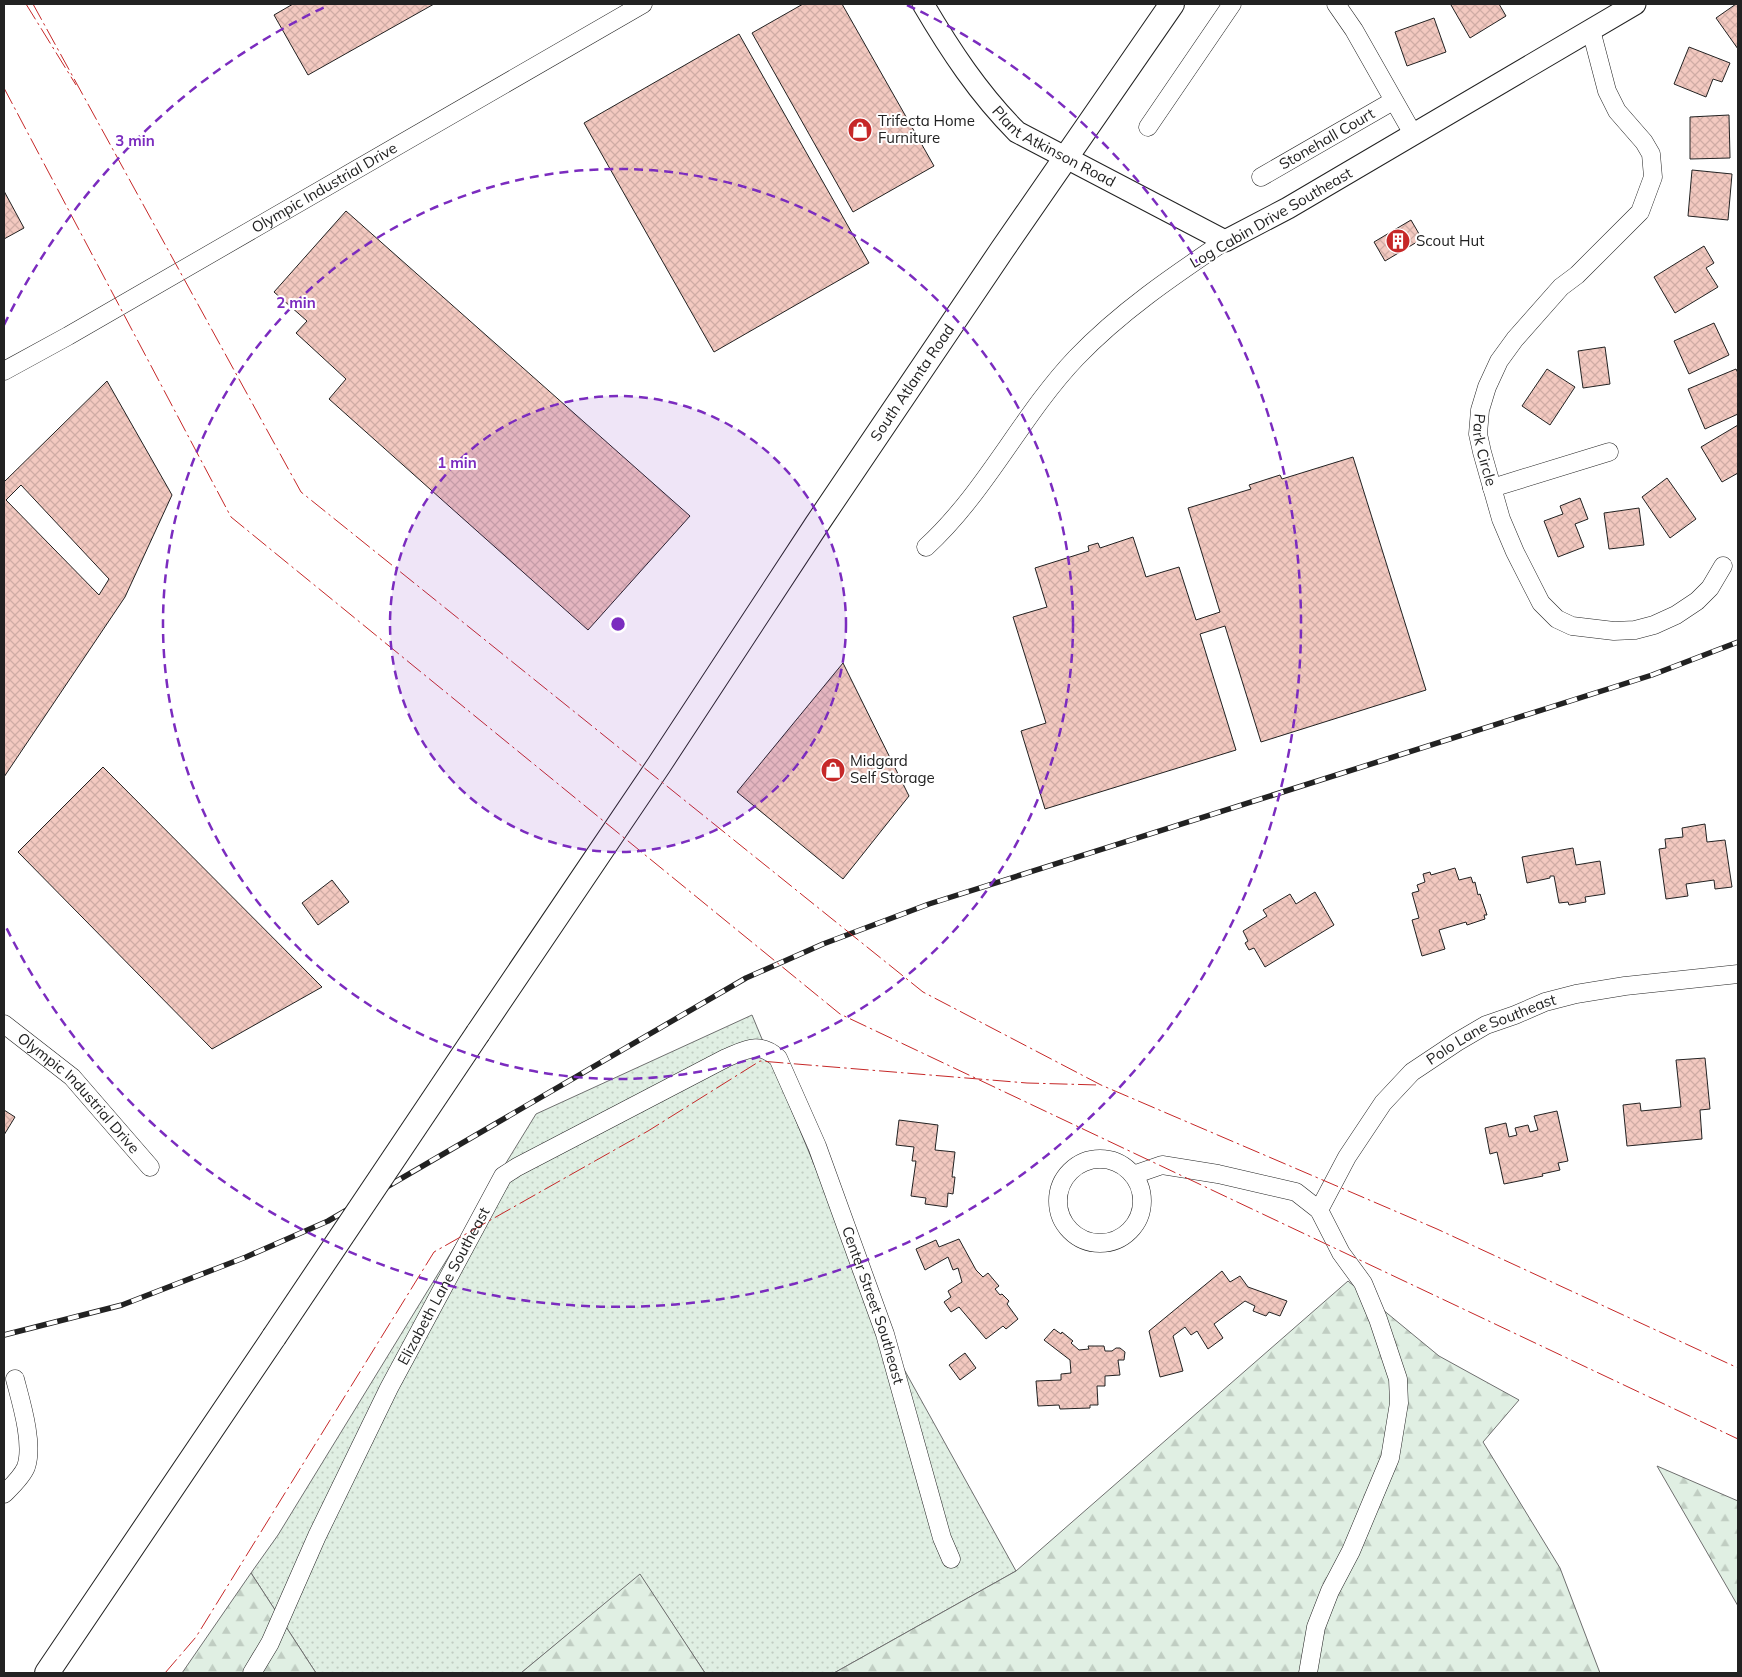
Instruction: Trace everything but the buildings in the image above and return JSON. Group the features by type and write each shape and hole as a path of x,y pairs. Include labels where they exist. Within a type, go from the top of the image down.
{"main road":[{"name":"South Atlanta Road","path":"47,1673 659,765 817,524 1172,4"}],"street":[{"name":"Olympic Industrial Drive","path":"4,371 68,336 643,4"},
{"name":"Plant Atkinson Road","path":"924,4 971,80 994,109 1017,132 1225,242"},
{"path":"1148,127 1232,4"},
{"path":"1336,4 1354,30 1413,134"},
{"name":"Log Cabin Drive Southeast","path":"926,547 947,528 967,503 1044,396 1076,358 1116,321 1157,288 1225,242 1288,208 1635,4"},
{"name":"Park Circle","path":"1591,30 1607,91 1617,111 1644,142 1651,154 1653,177 1640,212 1577,275 1561,287 1514,339 1498,361 1480,410 1478,434 1501,519 1511,544 1541,603 1557,619 1572,626 1614,631 1636,630 1654,626 1676,615 1697,601 1710,588 1723,566"},
{"name":"Stonehall Court","path":"1261,177 1393,101"},
{"path":"1492,488 1609,452"},
{"name":"Polo Lane Southeast","path":"1319,1210 1347,1157 1383,1103 1412,1072 1486,1025 1515,1016 1545,1002 1576,994 1625,986 1738,974"},
{"name":"Olympic Industrial Drive","path":"4,1024 72,1077 150,1167"},
{"name":"Elizabeth Lane Southeast","path":"252,1673 270,1643 317,1536 388,1388 503,1176 516,1167 726,1058 750,1048 761,1048 769,1050 778,1058"},
{"name":"Center Street Southeast","path":"778,1058 817,1146 885,1334 942,1538 951,1559"},
{"path":"1094,1159 1106,1159 1126,1168 1133,1175 1140,1188 1141,1209 1137,1221 1131,1229 1118,1239 1099,1243 1083,1240 1074,1235 1064,1223 1058,1204 1060,1186 1064,1178 1076,1166 1094,1159"},
{"path":"1133,1175 1162,1165 1218,1174 1296,1192 1319,1210 1341,1253 1362,1283 1378,1318 1398,1379 1399,1403 1390,1458 1351,1551 1330,1591 1316,1627 1308,1673"},
{"path":"4,1494 26,1468 28,1443 22,1406 14,1379"}],"green space":[{"path":"752,1015 885,1335 1016,1571 834,1673 705,1673 640,1575 521,1673 316,1673 251,1573 278,1535 536,1114"},
{"path":"1348,1281 1439,1356 1519,1400 1483,1442 1560,1568 1600,1673 834,1673 1016,1571"},
{"path":"1657,1466 1738,1501 1738,1606"},
{"path":"251,1573 316,1673 182,1673"},
{"path":"640,1574 705,1673 521,1673"}],"railway":[{"path":"4,1335 122,1305 246,1257 328,1221 746,978 823,944 929,904 1652,675 1738,642"}],"power":[{"path":"26,4 76,85"},
{"path":"33,4 301,492 923,992 1101,1085 1437,1229 1738,1368"},
{"path":"4,88 231,517 840,1014 1738,1439"},
{"path":"165,1673 196,1637 434,1252 648,1131 760,1061 1027,1083 1098,1085"}],"place":[{"name":"Trifecta Home Furniture","path":"860,130"},
{"name":"Scout Hut","path":"1398,241"},
{"name":"Midgard Self Storage","path":"833,770"}]}
